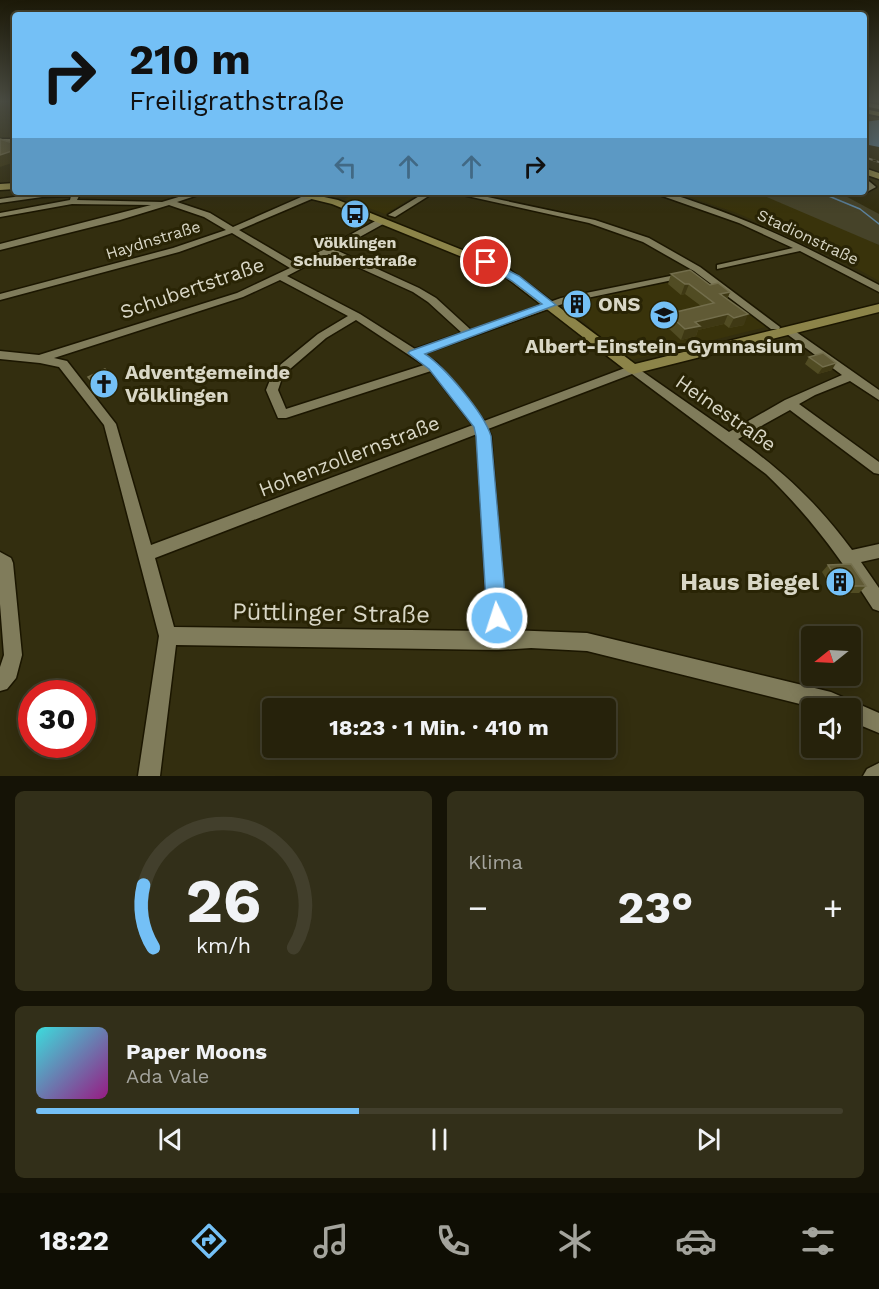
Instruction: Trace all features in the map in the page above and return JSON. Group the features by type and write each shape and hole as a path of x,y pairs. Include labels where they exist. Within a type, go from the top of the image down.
{"main road":[{"name":"Heinestraße","path":"304,195 387,218 503,270 633,369"},
{"name":"Hohenzollernstraße","path":"633,369 782,329 879,308"}],"street":[{"path":"0,201 42,195"},
{"path":"72,202 76,195"},
{"path":"0,247 194,195"},
{"name":"Schubertstraße","path":"40,359 240,295 330,251 426,195"},
{"path":"466,195 599,225 668,251 879,396"},
{"name":"Stadionstraße","path":"664,195 720,214 802,248 879,289"},
{"name":"Haydnstraße","path":"0,297 126,265 233,230 310,196"},
{"path":"0,215 72,202 141,201 167,204 200,212 297,268"},
{"path":"720,267 802,248"},
{"path":"330,251 416,290 432,300 468,333"},
{"path":"415,353 550,305 700,271"},
{"path":"280,276 356,316 433,366 481,426 484,436 498,641"},
{"path":"356,316 322,336 278,373 272,390 282,415 433,366"},
{"path":"0,355 63,364 110,424 168,636 149,776"},
{"name":"Hohenzollernstraße","path":"146,554 633,369"},
{"name":"Heinestraße","path":"633,369 771,470 789,486 814,511 879,603"},
{"path":"728,439 789,403 852,376"},
{"path":"789,403 878,466"},
{"path":"849,558 879,551"},
{"path":"0,559 5,564 13,656 9,671 0,682"},
{"name":"Püttlinger Straße","path":"168,636 498,641 549,638 587,642 815,698"},
{"path":"861,716 879,723"},
{"path":"874,776 879,774"}],"shaded area":[{"path":"351,195 416,195 385,214 344,199"},
{"path":"684,195 762,195 824,220 879,245 879,281 814,245 734,212"},
{"path":"762,195 844,195 879,214 879,245"},
{"name":"Albert-Einstein-Gymnasium","path":"698,276 766,327 628,361 564,304"}],"water":[{"path":"867,138 879,138 879,147 867,145"}],"building":[{"path":"0,139 12,143 12,151 0,155"},
{"path":"690,270 710,285 718,283 730,292 720,294 748,314 734,318 728,314 695,322 700,326 685,329 668,314 714,303 671,274"},
{"path":"823,353 836,363 823,367 809,357"},
{"path":"105,369 112,377 95,385 88,377"},
{"path":"851,564 866,586 841,586 828,565"}],"waterway":[{"path":"826,195 860,209 879,224"}],"railway":[{"path":"867,158 879,162"}],"place":[{"name":"Völklingen Schubertstraße","path":"355,214"},
{"name":"ONS","path":"577,304"},
{"name":"Albert-Einstein-Gymnasium","path":"664,315"},
{"name":"Adventgemeinde Völklingen","path":"104,384"},
{"name":"Haus Biegel","path":"840,582"}],"route":[{"path":"486,262 503,270 550,305 415,353 433,366 481,426 484,436 497,618"}]}
